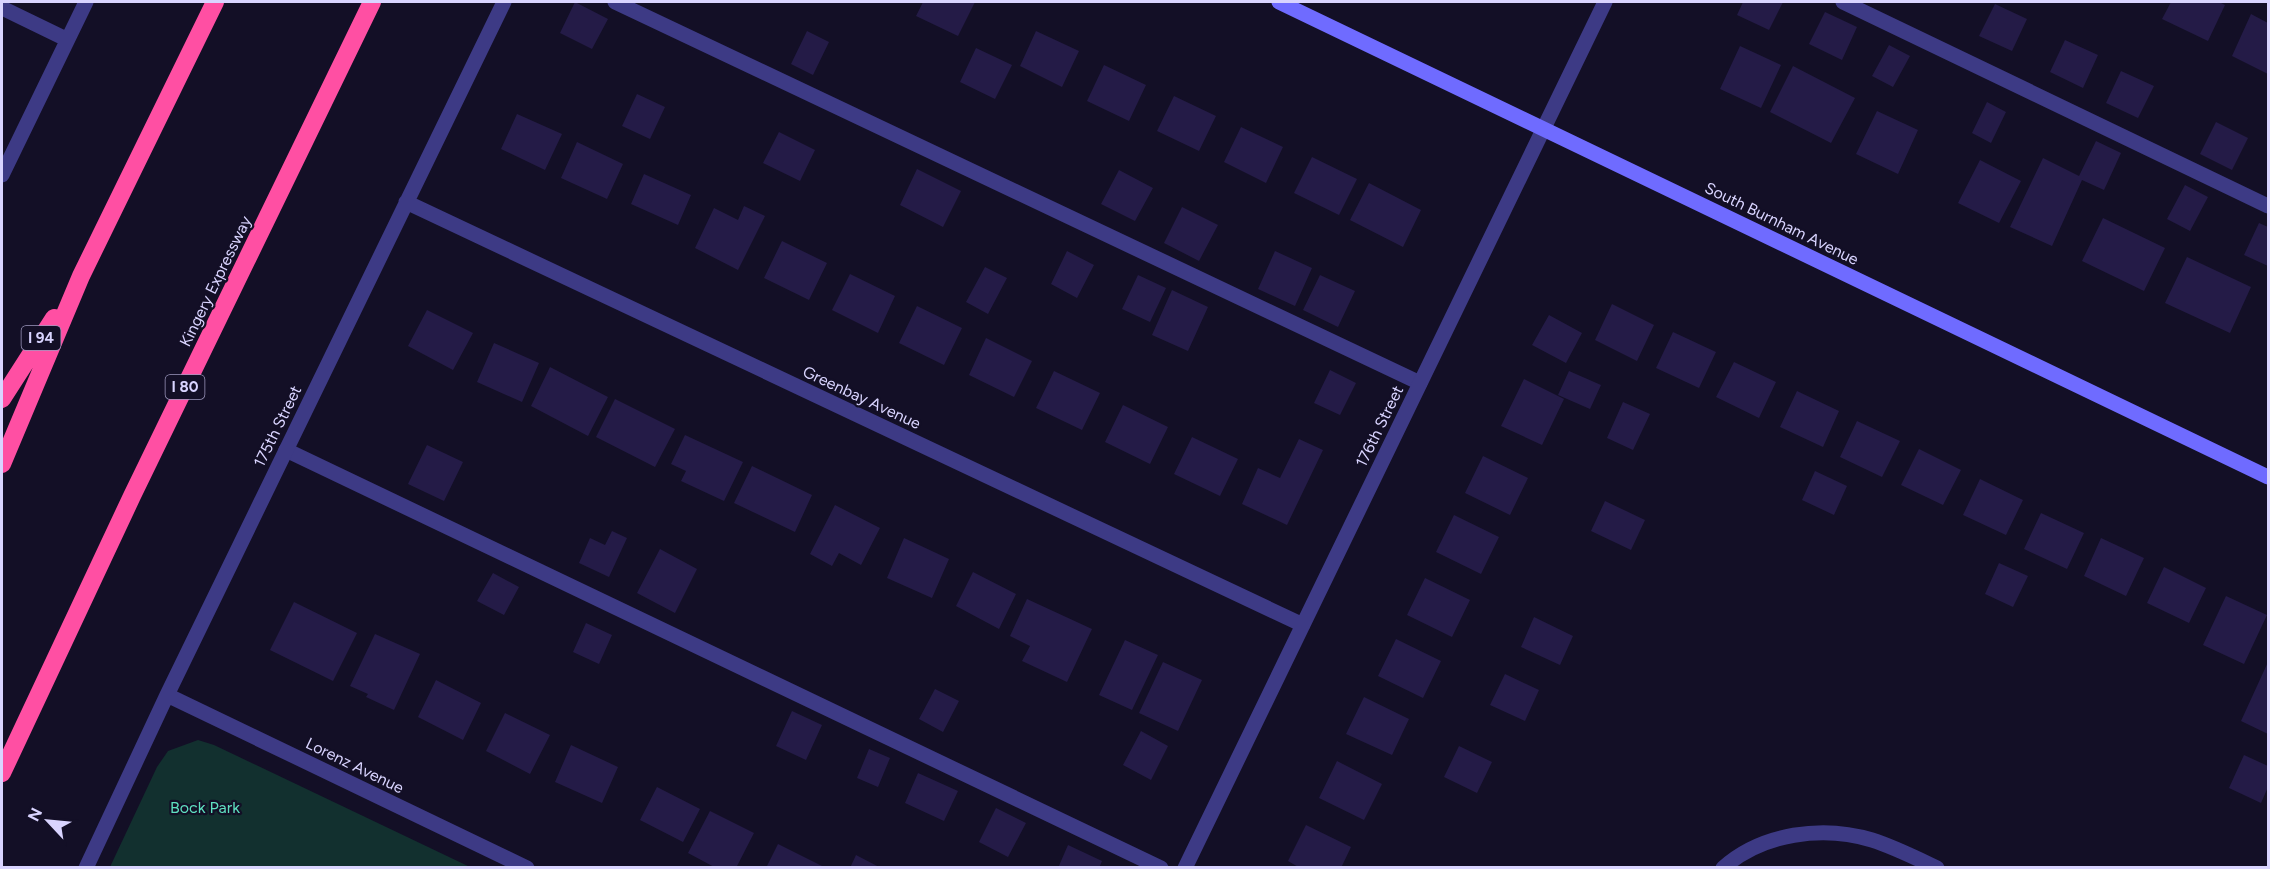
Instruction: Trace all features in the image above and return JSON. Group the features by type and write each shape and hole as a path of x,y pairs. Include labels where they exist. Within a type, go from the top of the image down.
{"highway":[{"path":"2,464 81,276 215,2"},
{"name":"Kingery Expressway","path":"2,773 137,486 372,2"},
{"name":"I 94","path":"2,399 81,276"}],"main road":[{"name":"South Burnham Avenue","path":"1279,2 2268,477"}],"street":[{"path":"2,175 66,39 86,2"},
{"name":"175th Street","path":"86,867 167,694 504,2"},
{"path":"615,2 1420,383"},
{"name":"176th Street","path":"1185,867 1605,2"},
{"path":"1843,2 2268,206"},
{"path":"2,8 66,39"},
{"name":"Greenbay Avenue","path":"406,202 1303,625"},
{"path":"286,450 1161,867"},
{"name":"Lorenz Avenue","path":"167,694 527,867"},
{"path":"1723,867 1732,859 1759,845 1786,837 1816,833 1843,834 1872,840 1936,867"}],"green space":[{"name":"Bock Park","path":"198,740 214,745 470,867 110,867 157,767 168,751"}],"building":[{"path":"575,2 608,19 592,49 560,33"},
{"path":"923,2 975,2 958,36 916,16"},
{"path":"1743,2 1783,2 1769,30 1737,15"},
{"path":"2171,2 2219,2 2225,5 2208,41 2162,19"},
{"path":"1995,4 2027,19 2012,51 1979,36"},
{"path":"1825,12 1857,27 1842,60 1809,44"},
{"path":"2251,14 2268,23 2268,74 2232,56"},
{"path":"807,31 829,42 813,75 791,64"},
{"path":"1036,31 1079,51 1062,87 1020,66"},
{"path":"2065,40 2098,55 2083,88 2050,72"},
{"path":"1889,45 1910,56 1893,87 1872,76"},
{"path":"1740,46 1781,65 1761,108 1720,89"},
{"path":"976,48 1012,65 995,99 960,82"},
{"path":"1104,65 1146,85 1129,121 1087,101"},
{"path":"1793,66 1855,98 1831,143 1770,112"},
{"path":"2121,71 2154,86 2138,118 2106,103"},
{"path":"637,94 665,107 650,139 622,126"},
{"path":"1174,96 1216,116 1199,151 1157,131"},
{"path":"1987,102 2006,112 1991,143 1972,133"},
{"path":"1877,111 1918,130 1898,174 1856,154"},
{"path":"517,114 562,134 545,170 501,149"},
{"path":"2216,122 2248,138 2232,170 2200,154"},
{"path":"1241,127 1283,147 1266,183 1224,162"},
{"path":"779,132 815,150 800,181 763,163"},
{"path":"2096,141 2121,153 2104,190 2082,180 2052,246 2010,227 2043,158 2079,176"},
{"path":"577,142 623,164 607,199 561,178"},
{"path":"1312,157 1357,179 1339,215 1294,193"},
{"path":"1980,160 2021,181 1999,223 1958,203"},
{"path":"917,169 961,191 943,227 900,205"},
{"path":"1119,170 1153,188 1135,221 1101,204"},
{"path":"644,174 691,195 678,225 631,204"},
{"path":"1369,183 1421,210 1403,247 1350,220"},
{"path":"2185,185 2208,197 2190,231 2167,219"},
{"path":"744,206 765,216 738,270 695,248 714,208 738,220"},
{"path":"1182,207 1218,225 1199,261 1164,243"},
{"path":"2103,218 2165,248 2144,291 2082,261"},
{"path":"2259,223 2268,227 2268,266 2244,255"},
{"path":"782,241 827,263 809,300 764,278"},
{"path":"1067,251 1094,265 1077,298 1051,284"},
{"path":"1275,251 1312,268 1295,306 1258,289"},
{"path":"2187,257 2251,287 2230,333 2165,303"},
{"path":"985,267 1007,278 988,314 966,302"},
{"path":"850,274 895,296 878,333 832,310"},
{"path":"1138,275 1166,288 1150,322 1122,309"},
{"path":"1320,275 1355,291 1338,327 1303,310"},
{"path":"1172,290 1208,307 1188,351 1152,335"},
{"path":"1612,304 1654,325 1637,361 1595,340"},
{"path":"917,306 962,328 944,365 899,343"},
{"path":"427,310 473,333 453,370 408,346"},
{"path":"1549,315 1582,333 1566,363 1532,345"},
{"path":"1673,332 1716,352 1699,388 1656,368"},
{"path":"986,338 1032,361 1014,397 969,375"},
{"path":"494,343 539,363 522,402 477,382"},
{"path":"1734,362 1776,382 1759,418 1716,397"},
{"path":"550,367 608,397 588,436 531,406"},
{"path":"1330,370 1356,383 1340,415 1314,403"},
{"path":"1054,371 1100,393 1082,430 1036,408"},
{"path":"1569,371 1601,385 1590,409 1558,395"},
{"path":"1524,379 1564,399 1542,445 1501,426"},
{"path":"1797,391 1839,411 1823,447 1780,427"},
{"path":"615,399 675,429 655,467 596,437"},
{"path":"1623,402 1650,414 1633,450 1607,438"},
{"path":"1123,405 1168,427 1150,464 1105,442"},
{"path":"1857,421 1900,441 1882,477 1840,457"},
{"path":"685,435 743,462 724,501 681,481 686,471 671,464"},
{"path":"1192,437 1238,459 1220,496 1174,474"},
{"path":"1299,439 1323,450 1287,525 1242,504 1258,468 1280,478"},
{"path":"427,445 463,462 444,501 408,484"},
{"path":"1919,449 1961,470 1943,505 1901,485"},
{"path":"1483,456 1528,478 1510,515 1465,493"},
{"path":"752,466 812,495 795,532 734,503"},
{"path":"1815,471 1847,486 1834,515 1802,500"},
{"path":"1980,479 2023,500 2006,535 1963,515"},
{"path":"1605,501 1645,520 1631,550 1591,531"},
{"path":"835,505 880,528 861,565 839,553 832,566 810,554"},
{"path":"2041,513 2084,533 2067,569 2024,549"},
{"path":"1454,515 1499,537 1481,574 1436,552"},
{"path":"612,531 627,538 609,577 579,563 590,538 605,545"},
{"path":"904,538 949,559 932,598 887,578"},
{"path":"2101,538 2144,558 2126,596 2084,576"},
{"path":"660,549 697,569 675,613 637,593"},
{"path":"1999,563 2028,576 2013,607 1985,594"},
{"path":"2164,567 2206,588 2189,623 2147,603"},
{"path":"973,572 1016,594 999,629 956,606"},
{"path":"493,573 519,587 504,615 477,601"},
{"path":"1425,578 1470,600 1452,637 1407,615"},
{"path":"2226,596 2267,615 2244,664 2203,645"},
{"path":"1027,599 1092,629 1067,682 1022,661 1030,646 1010,636"},
{"path":"294,602 357,633 333,681 270,650"},
{"path":"1534,617 1573,636 1560,665 1521,647"},
{"path":"586,623 612,635 599,664 573,652"},
{"path":"375,634 420,654 394,710 366,697 368,694 350,686"},
{"path":"1396,639 1441,661 1423,698 1378,676"},
{"path":"1125,640 1158,655 1132,710 1099,695"},
{"path":"1163,662 1202,680 1178,731 1139,713"},
{"path":"2268,662 2268,734 2241,721"},
{"path":"1505,674 1539,690 1525,721 1490,705"},
{"path":"436,680 481,703 463,740 418,717"},
{"path":"935,689 959,701 943,732 919,719"},
{"path":"1364,697 1409,719 1392,755 1346,734"},
{"path":"792,711 822,725 806,760 776,746"},
{"path":"505,713 550,735 530,774 486,751"},
{"path":"1141,731 1168,746 1151,780 1123,765"},
{"path":"571,745 618,767 602,803 555,782"},
{"path":"1459,746 1492,762 1477,793 1444,777"},
{"path":"869,749 890,758 878,787 857,778"},
{"path":"2244,755 2268,766 2268,787 2261,803 2229,788"},
{"path":"1337,761 1382,784 1364,820 1319,798"},
{"path":"918,773 958,791 944,821 905,803"},
{"path":"657,787 700,809 683,842 640,820"},
{"path":"996,808 1026,823 1008,857 979,842"},
{"path":"710,811 754,833 736,868 716,868 688,853"},
{"path":"1306,825 1351,847 1341,868 1300,868 1288,861"},
{"path":"778,844 822,866 821,868 766,868"},
{"path":"1068,845 1102,861 1099,868 1058,868"},
{"path":"856,855 881,868 850,868"}]}
